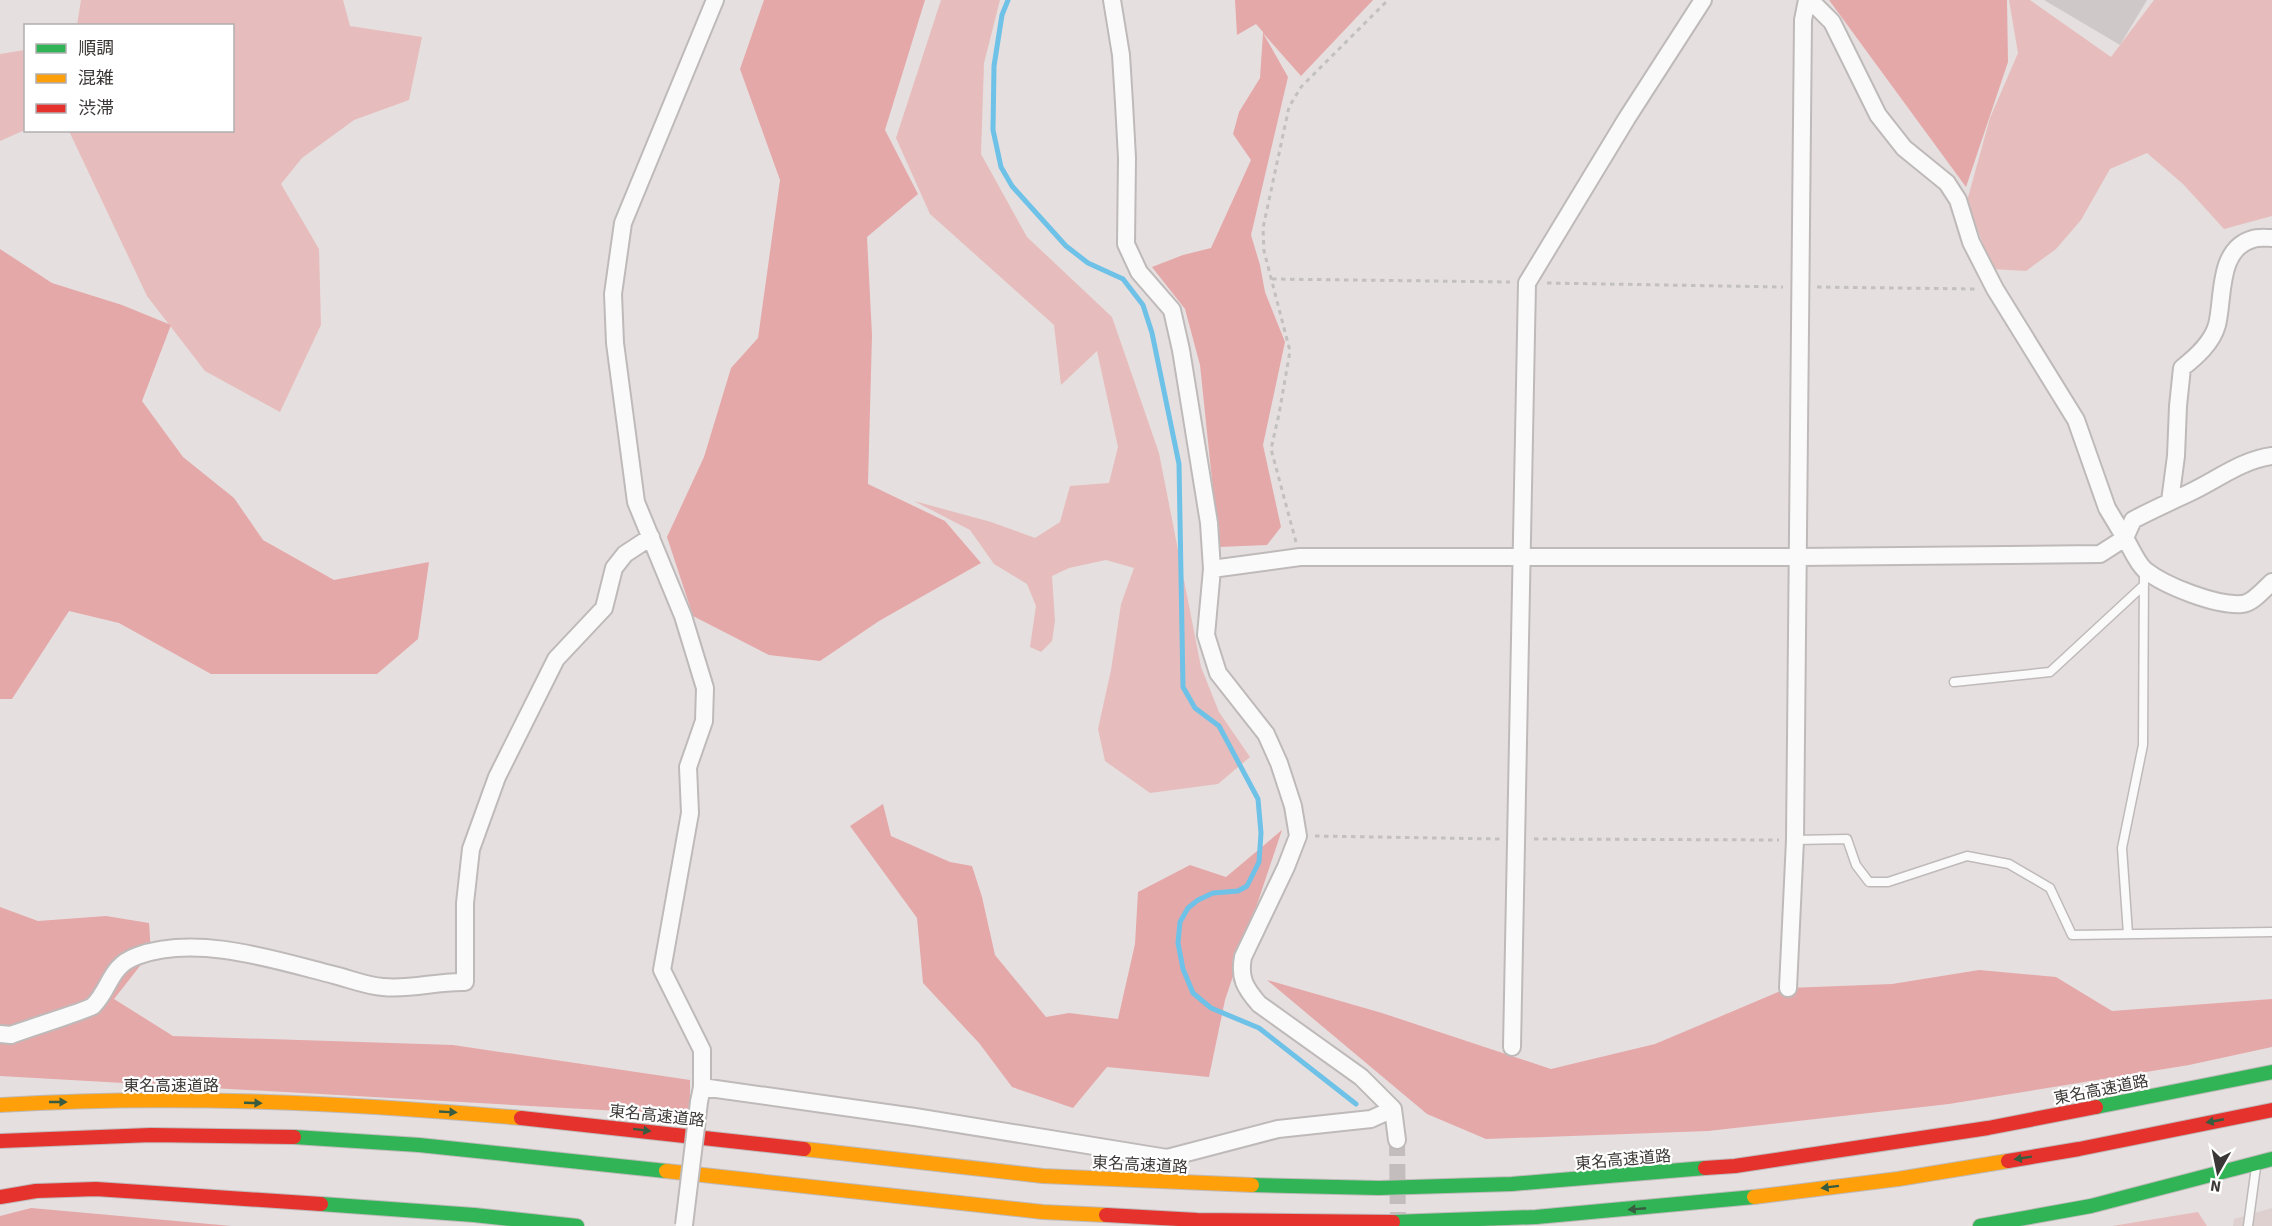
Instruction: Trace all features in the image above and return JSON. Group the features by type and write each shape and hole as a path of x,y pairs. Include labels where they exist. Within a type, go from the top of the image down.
{"main road":[{"name":"東名高速道路","path":"0,1105 46,1102 187,1101 395,1109 624,1128 1043,1176 1201,1184 1379,1188 1512,1184 1735,1166 1988,1128 2272,1072"},
{"path":"0,1141 152,1135 313,1138 419,1145 1043,1212 1197,1220 1380,1223 1536,1217 1730,1200 1898,1179 2067,1151 2272,1110"},
{"path":"1982,1226 2088,1207 2171,1188 2272,1159"},
{"path":"0,1197 52,1190 96,1189 474,1215 577,1226"}],"street":[{"path":"684,1225 700,1094 702,1050 662,970 690,813 688,767 704,721 705,688 683,616 636,502 615,343 613,294 623,223 715,0"},
{"path":"1112,0 1120,55 1127,158 1125,244 1139,272 1172,310 1197,439 1209,523 1212,569 1206,635 1218,673 1266,734 1279,763 1293,806 1298,836 1286,867 1243,957 1242,981 1247,991 1259,1004 1361,1077 1394,1109 1397,1140"},
{"path":"1512,1047 1527,283 1627,118 1703,0"},
{"path":"1788,988 1795,840 1803,20 1809,0 1832,22 1878,115 1904,148 1947,183 1958,200 1971,242 1995,289 2076,420 2107,508 2144,577 2217,601 2244,604 2272,582"},
{"path":"2170,501 2176,456 2182,368 2200,354 2217,327 2226,266 2237,249 2253,238 2272,238"},
{"path":"1212,569 1300,557 1798,557 2100,554 2125,538 2133,520 2253,461 2272,456"},
{"path":"0,1034 11,1035 92,1007 118,965 137,956 165,949 209,948 282,962 381,987 411,987 440,981 465,982 465,903 471,849 497,777 556,659 604,608 614,568 625,554 651,537"},
{"path":"700,1094 915,1117 1167,1158 1278,1129 1371,1119 1394,1109"}],"lane":[{"path":"1954,682 2050,672 2144,577"},
{"path":"2128,934 2122,848 2143,745 2144,577"},
{"path":"1795,840 1847,838 1856,865 1869,882 1888,882 1967,856 2009,864 2050,888 2072,935 2272,932"},
{"path":"2248,1226 2256,1163"}],"path":[{"path":"1300,557 1271,449 1280,414 1290,351 1264,251 1263,228 1289,107 1301,87 1388,0"},
{"path":"1272,279 1995,289"},
{"path":"1298,836 1795,840"}],"shaded area":[{"path":"81,0 343,0 350,26 422,37 409,100 354,120 302,158 281,184 319,249 321,325 280,412 205,371 147,296 69,132 234,132 234,24 77,24"},
{"path":"764,0 925,0 885,130 918,194 867,237 872,335 868,484 945,521 981,563 879,621 820,661 769,655 693,616 667,537 704,457 731,368 758,338 780,180 740,69"},
{"path":"941,0 1000,0 984,63 981,154 1027,237 1112,317 1159,453 1201,667 1219,712 1250,757 1218,784 1150,793 1105,761 1098,729 1111,670 1121,604 1134,568 1106,560 1069,568 1052,576 1055,621 1052,641 1041,652 1030,647 1036,606 1027,584 994,564 970,530 914,501 991,522 1035,538 1060,522 1070,486 1109,483 1118,447 1097,351 1061,385 1054,325 930,214 896,138"},
{"path":"1235,0 1373,0 1301,76 1256,24 1237,35"},
{"path":"1829,0 2007,0 2008,62 1966,187"},
{"path":"2009,0 2030,0 2111,57 2154,0 2272,0 2272,216 2224,229 2183,184 2147,153 2110,169 2081,220 2056,249 2026,271 1992,269 1967,201 1990,118 2018,53"},
{"path":"1263,33 1288,77 1251,235 1265,292 1285,342 1263,445 1281,527 1267,545 1219,547 1200,365 1185,309 1152,267 1183,255 1211,248 1251,160 1233,134 1239,112 1260,78"},
{"path":"24,50 24,130 0,141 0,54"},
{"path":"0,249 52,283 122,305 171,325 142,401 183,457 234,498 263,540 334,580 429,562 418,639 377,674 211,674 119,623 69,611 12,699 0,699"},
{"path":"883,804 891,836 950,862 972,866 982,897 995,955 1046,1017 1069,1013 1118,1019 1135,944 1138,892 1190,865 1226,877 1282,830 1225,1000 1209,1077 1107,1067 1073,1108 1012,1087 979,1043 923,983 917,918 850,826"},
{"path":"0,907 38,921 106,916 149,923 151,952 114,999 173,1036 453,1045 690,1080 690,1115 0,1076"},
{"path":"1979,970 2056,977 2112,1011 2272,999 2272,1047 2189,1065 1949,1104 1708,1131 1486,1139 1427,1114 1267,980 1382,1013 1551,1069 1655,1044 1788,988 1892,984"},
{"path":"31,1208 232,1226 0,1226 0,1216"},
{"path":"2272,1208 2272,1226 2233,1226 2234,1219"},
{"path":"2198,1212 2207,1226 2112,1226"}],"building":[{"path":"2044,0 2147,0 2120,45"}],"waterway":[{"path":"1008,0 1002,15 994,66 993,130 1001,167 1012,186 1066,246 1088,263 1123,279 1143,305 1152,333 1179,464 1183,687 1195,708 1219,726 1258,799 1261,833 1259,862 1247,886 1238,891 1213,893 1188,908 1180,922 1178,943 1183,969 1193,993 1211,1008 1259,1028 1356,1104"}],"tunnel":[{"path":"1397,1140 1398,1226"}],"traffic: fast":[{"path":"2096,1107 2272,1072"},
{"path":"294,1137 419,1145 666,1171"},
{"path":"1980,1226 2091,1206 2272,1159"},
{"path":"1252,1185 1379,1188 1512,1184 1705,1168"},
{"path":"1393,1222 1536,1217 1754,1197"},
{"path":"321,1204 474,1215 577,1226"}],"traffic: slow":[{"path":"0,1105 196,1100 326,1104 521,1118"},
{"path":"804,1149 1043,1176 1252,1185"},
{"path":"1754,1197 1898,1179 2008,1161"},
{"path":"666,1171 1043,1212 1106,1215"}],"traffic: jam":[{"path":"1705,1168 1735,1166 1988,1128 2096,1107"},
{"path":"2008,1161 2272,1110"},
{"path":"521,1118 804,1149"},
{"path":"0,1141 151,1135 294,1137"},
{"path":"0,1197 36,1191 96,1189 321,1204"},
{"path":"1106,1215 1197,1220 1393,1222"}]}
